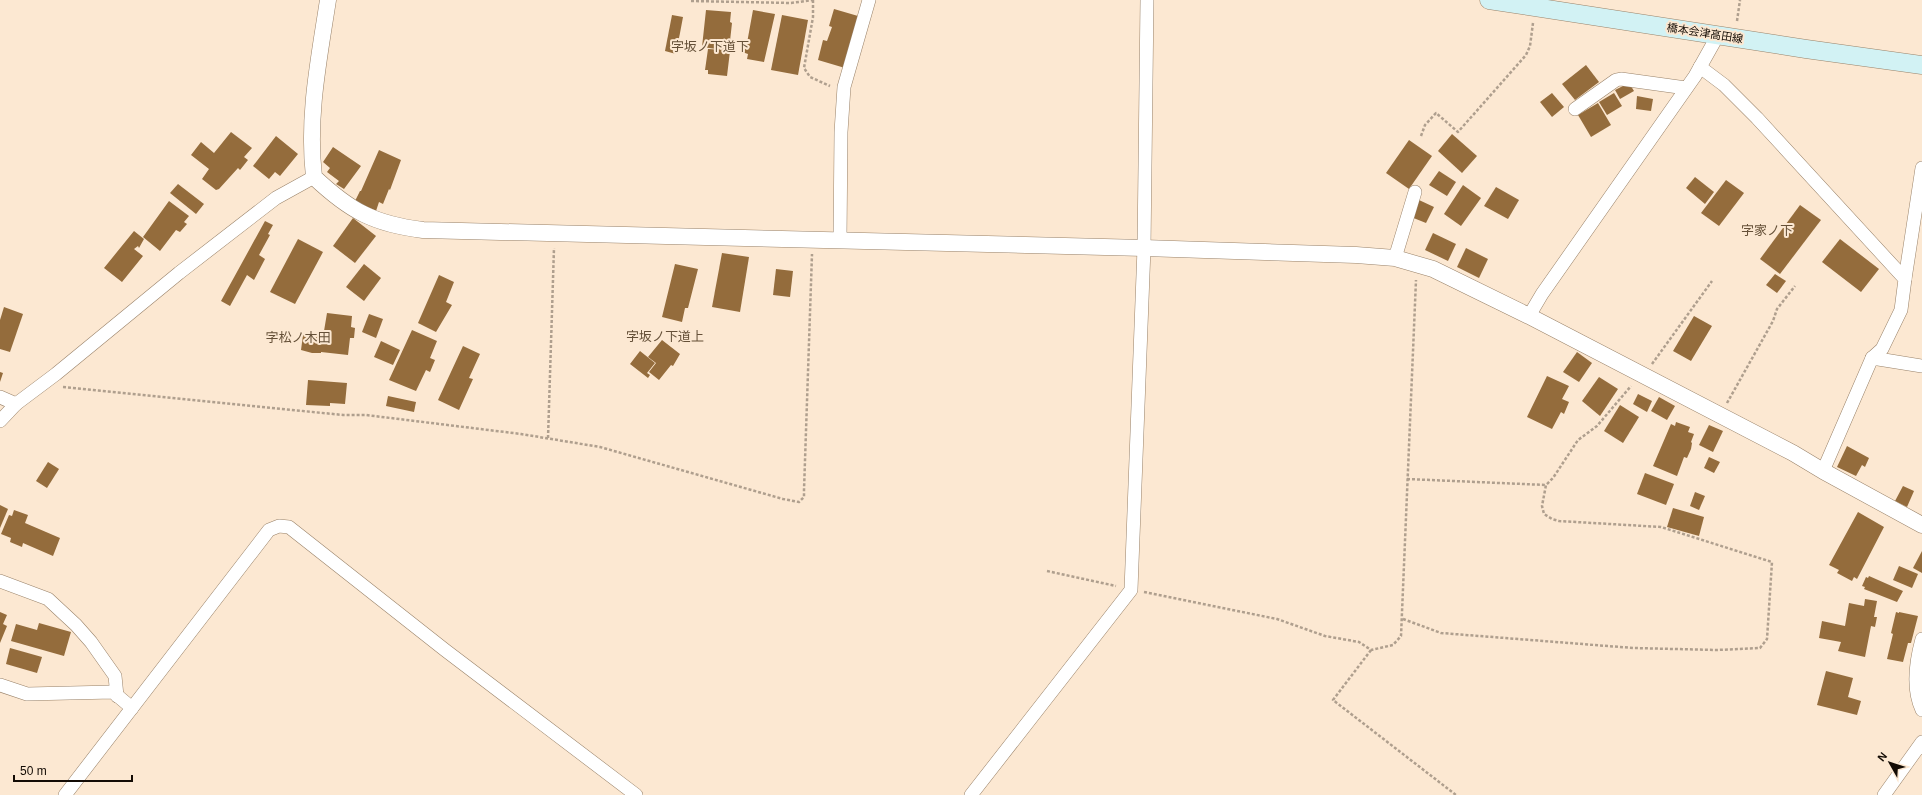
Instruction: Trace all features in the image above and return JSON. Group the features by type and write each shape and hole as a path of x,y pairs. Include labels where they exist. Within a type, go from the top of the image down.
{"main road":[{"name":"橋本会津高田線","path":"1489,0 1922,65"}],"street":[{"path":"328,0 312,105 311,138 314,177 350,206 375,220 398,227 423,230 554,232 1144,248 1356,255 1395,258 1433,269 1529,316 1793,453 1922,525"},
{"path":"840,240 841,132 844,92 869,0"},
{"path":"970,795 1131,590 1144,248 1147,0"},
{"path":"1529,316 1547,287 1700,67 1726,36"},
{"path":"1700,67 1724,85 1758,118 1905,279"},
{"path":"1575,109 1616,80 1621,79 1686,88"},
{"path":"1823,471 1872,358 1882,348 1902,310 1905,279 1922,168"},
{"path":"0,421 16,404 49,380 179,274 276,198 314,177"},
{"path":"1395,258 1415,192"},
{"path":"1872,358 1922,366"},
{"path":"0,397 16,404"},
{"path":"65,795 269,530 279,526 288,527 445,650 636,795"},
{"path":"0,581 48,599 76,625 91,642 115,676 117,696"},
{"path":"1922,639 1916,673 1918,702 1922,710"},
{"path":"0,685 27,694 113,692 132,708"},
{"path":"1884,795 1922,742"}],"path":[{"path":"691,2 791,3 813,0 813,17 804,68 810,77 844,92"},
{"path":"1726,36 1740,0"},
{"path":"1421,136 1425,125 1436,112 1458,132 1463,127 1526,55 1530,46 1536,7"},
{"path":"548,438 554,232"},
{"path":"49,380 55,385 63,387 343,415 366,415 548,438 600,447 783,499 799,502 804,497 812,240"},
{"path":"1417,264 1407,479 1402,636 1393,645 1371,650 1333,700 1456,795"},
{"path":"1403,619 1440,634 1633,648 1717,650 1760,648 1767,640 1772,562 1661,527 1552,519 1544,514 1542,506 1546,485 1553,478 1578,440 1597,426 1627,389 1644,376 1712,281"},
{"path":"1720,416 1773,321 1777,309 1795,286"},
{"path":"1407,479 1546,485"},
{"path":"1048,571 1131,590 1277,620 1325,636 1359,642 1371,650"}],"building":[{"path":"834,9 858,16 845,68 818,60 823,40 827,41 832,27 829,26"},
{"path":"706,10 731,12 730,22 732,23 730,41 727,40 726,51 730,51 727,76 708,74 708,70 705,70 708,49 724,50 702,47"},
{"path":"753,10 775,14 764,62 747,59 748,54 742,52 744,42 747,43"},
{"path":"672,15 683,17 676,54 665,51"},
{"path":"782,15 808,20 798,75 771,70"},
{"path":"1586,65 1599,82 1575,100 1562,84"},
{"path":"1629,83 1634,91 1620,99 1615,90"},
{"path":"1552,93 1564,107 1552,117 1540,102"},
{"path":"1614,93 1622,106 1607,115 1599,102"},
{"path":"1637,96 1653,99 1651,111 1636,109"},
{"path":"1598,103 1611,125 1591,137 1578,115"},
{"path":"231,132 252,148 244,157 248,160 240,170 238,168 219,189 216,190 202,179 209,169 191,155 201,142 214,153"},
{"path":"1452,134 1477,156 1462,173 1438,151"},
{"path":"276,136 298,154 280,176 275,172 269,179 253,166"},
{"path":"1409,140 1432,156 1409,189 1386,173"},
{"path":"333,147 361,166 344,189 336,184 339,181 327,172 330,168 323,162"},
{"path":"379,150 401,160 390,190 389,189 383,204 379,202 376,211 355,201"},
{"path":"1439,171 1456,182 1447,196 1429,185"},
{"path":"1695,177 1714,192 1705,204 1686,188"},
{"path":"1726,180 1744,193 1719,226 1701,213"},
{"path":"178,184 204,204 196,214 170,193"},
{"path":"1463,185 1481,198 1461,226 1444,214"},
{"path":"1496,187 1519,200 1508,219 1484,206"},
{"path":"1419,200 1434,207 1426,223 1411,217"},
{"path":"169,201 189,216 184,222 187,224 180,232 176,230 160,251 143,237"},
{"path":"1800,205 1821,220 1780,274 1760,259"},
{"path":"353,218 376,236 355,263 333,246"},
{"path":"265,221 273,225 268,234 270,235 259,255 265,259 254,280 247,275 230,306 221,301"},
{"path":"134,231 144,239 139,248 138,246 134,249 143,256 122,282 104,268"},
{"path":"1433,233 1456,244 1448,261 1425,250"},
{"path":"298,239 323,252 295,304 270,292"},
{"path":"1840,239 1879,269 1861,292 1822,262"},
{"path":"1466,248 1488,259 1479,278 1457,267"},
{"path":"722,253 749,257 740,312 712,307"},
{"path":"364,264 381,278 364,301 346,287"},
{"path":"675,264 698,269 688,308 685,308 682,322 662,317"},
{"path":"776,269 793,271 790,297 773,295"},
{"path":"1775,274 1786,281 1777,293 1766,285"},
{"path":"439,275 454,282 446,302 452,305 436,332 418,323"},
{"path":"4,307 23,314 10,352 0,349 0,320"},
{"path":"327,313 352,316 351,327 355,328 354,338 350,338 348,355 321,352 312,353 301,350 303,335 323,337"},
{"path":"369,314 383,319 376,338 362,332"},
{"path":"1694,316 1712,326 1691,361 1673,351"},
{"path":"412,330 437,341 430,358 435,360 430,372 426,370 416,391 389,380"},
{"path":"662,340 680,354 673,366 671,365 659,380 649,372 656,363 648,357"},
{"path":"381,341 400,350 393,365 374,357"},
{"path":"463,346 480,354 469,378 473,379 459,410 438,400"},
{"path":"640,351 655,363 647,373 650,375 648,378 630,364"},
{"path":"1577,352 1592,363 1579,382 1563,372"},
{"path":"0,372 3,373 0,382"},
{"path":"1547,376 1569,386 1562,399 1569,402 1564,414 1561,412 1552,429 1527,417"},
{"path":"1599,377 1618,389 1600,416 1582,401"},
{"path":"308,380 347,383 345,404 330,403 330,406 306,405"},
{"path":"1638,394 1652,401 1647,412 1633,404"},
{"path":"388,396 416,402 414,412 386,406"},
{"path":"1659,397 1675,406 1667,420 1651,411"},
{"path":"1620,405 1639,417 1623,443 1604,431"},
{"path":"1676,422 1690,427 1688,432 1694,434 1691,442 1691,449 1687,458 1684,457 1677,476 1653,466 1671,424 1675,426"},
{"path":"1709,425 1723,431 1713,452 1699,445"},
{"path":"1847,446 1869,458 1865,467 1862,465 1856,476 1837,467"},
{"path":"1709,457 1720,462 1714,473 1704,468"},
{"path":"48,462 59,469 47,488 36,481"},
{"path":"1645,473 1674,484 1666,505 1637,494"},
{"path":"1903,486 1914,491 1907,507 1895,501"},
{"path":"1695,492 1705,496 1699,510 1690,506"},
{"path":"0,505 8,509 0,528"},
{"path":"1673,508 1704,517 1699,536 1667,527"},
{"path":"14,510 28,515 25,523 60,538 53,556 23,543 22,547 10,542 11,538 1,534 9,515 12,516"},
{"path":"1858,512 1884,527 1857,579 1854,577 1852,581 1837,573 1839,570 1829,565"},
{"path":"1922,551 1922,573 1913,568"},
{"path":"1899,566 1918,574 1912,588 1893,580"},
{"path":"1869,576 1903,591 1897,602 1864,589 1865,587 1862,586 1866,577 1868,578"},
{"path":"1865,599 1877,601 1874,617 1877,617 1875,627 1871,626 1865,657 1838,651 1841,642 1819,638 1822,621 1845,626 1849,603 1864,606"},
{"path":"0,612 7,615 3,624 7,626 0,643"},
{"path":"1896,612 1918,616 1911,643 1908,643 1903,662 1887,659"},
{"path":"39,623 71,632 64,656 11,641 16,624 37,630"},
{"path":"10,648 42,657 37,673 6,664"},
{"path":"1826,671 1853,678 1848,697 1861,701 1857,715 1817,705"}],"district":[{"name":"字坂ノ下道下","path":"710,46"},
{"name":"字家ノ下","path":"1767,230"},
{"name":"字坂ノ下道上","path":"665,336"},
{"name":"字松ノ木田","path":"298,337"}]}
